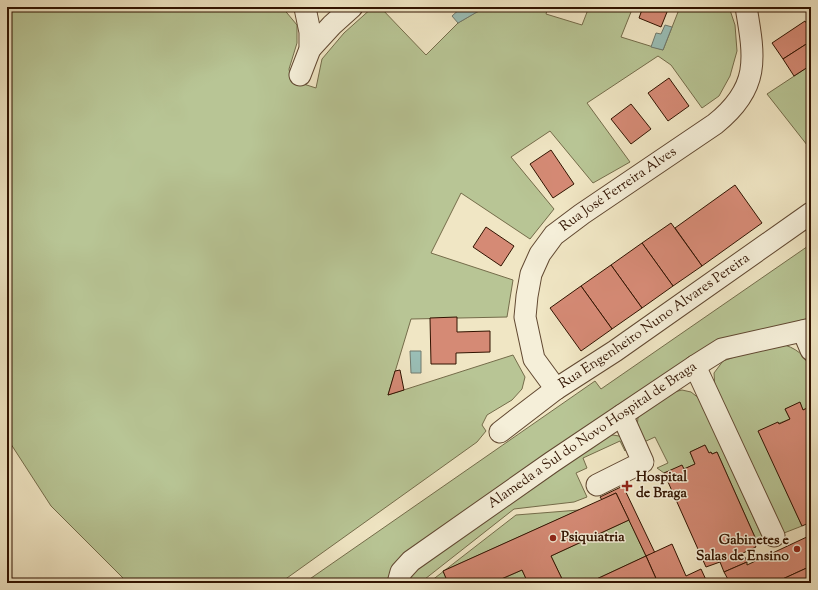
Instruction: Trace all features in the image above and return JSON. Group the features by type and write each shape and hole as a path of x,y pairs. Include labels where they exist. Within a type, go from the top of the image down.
{"street":[{"path":"305,7 316,12 329,14 348,10"},
{"path":"305,7 310,32 310,49"},
{"name":"Rua José Ferreira Alves","path":"556,390 534,358 525,317 526,296 532,274 540,254 554,235 582,214 730,113 740,99 750,79 753,62 753,46 746,7"},
{"path":"300,75 310,49 348,10"},
{"name":"Rua Engenheiro Nuno Alvares Pereira","path":"500,432 556,390 615,351 811,213"},
{"path":"807,330 811,350"},
{"name":"Alameda a Sul do Novo Hospital de Braga","path":"398,583 401,572 411,561 513,489 722,349 807,330"},
{"path":"695,366 774,536"},
{"path":"597,485 643,462 622,415"}],"green space":[{"path":"7,7 282,7 297,25 297,43 289,69 291,80 316,88 322,59 344,33 373,7 380,7 426,55 458,23 485,7 548,7 546,14 582,25 589,7 633,7 621,37 663,50 680,7 729,7 735,25 737,51 730,76 719,96 702,108 671,65 658,56 587,103 630,162 593,183 550,131 511,157 554,209 530,239 461,193 431,253 513,280 507,317 411,319 388,395 513,355 525,377 522,389 512,400 487,415 482,425 486,431 477,442 280,583 128,583 51,506 7,438"},
{"path":"811,65 811,150 767,94"},
{"path":"811,244 811,321 715,345 394,566 388,583 304,583 595,381 601,389"},
{"path":"785,345 803,356 807,363 811,379 811,409 808,411 807,408 803,410 800,403 785,409 790,419 759,431 802,526 784,533 715,389 714,373 723,361 743,354"},
{"path":"682,390 691,392 700,399 764,541 758,544 717,452 712,454 711,452 709,453 705,445 690,452 695,464 684,469 682,466 664,473 657,468 668,463 655,437 644,442 637,428 638,417 670,393"},
{"path":"606,436 619,436 625,440 627,448 625,451 620,441 583,458 587,468 576,473 587,497 574,502 514,509 425,579 426,583 405,583 408,576"},
{"path":"579,510 445,570 516,515"},
{"path":"629,520 646,556 588,583 564,583 551,556"},
{"path":"522,570 528,583 493,583"},
{"path":"443,572 448,583 431,583 431,581"}],"water":[{"path":"462,7 474,7 477,12 458,23 452,16"},
{"path":"665,25 672,27 663,50 651,47 656,33 661,34"},
{"path":"410,351 421,351 421,373 411,373"}],"building":[{"path":"474,7 485,7 477,12"},
{"path":"643,7 669,7 661,27 639,18"},
{"path":"805,21 811,30 811,41 783,59 772,43"},
{"path":"811,41 811,65 794,76 783,59"},
{"path":"669,78 689,106 668,121 648,93"},
{"path":"631,104 651,129 631,144 611,119"},
{"path":"551,150 574,184 553,198 530,164"},
{"path":"735,185 762,223 702,266 675,228"},
{"path":"671,223 702,266 673,286 642,243"},
{"path":"486,227 514,246 501,266 473,247"},
{"path":"642,243 673,286 642,308 611,265"},
{"path":"611,265 642,308 612,329 581,286"},
{"path":"581,286 612,329 581,351 550,308"},
{"path":"457,317 457,332 490,331 490,352 456,353 456,364 431,364 430,318"},
{"path":"400,370 404,390 388,395 395,371"},
{"path":"800,402 803,410 807,408 808,411 811,409 811,522 802,526 758,431 778,422 779,424 790,419 785,409"},
{"path":"705,445 709,453 711,452 712,454 717,452 758,544 755,545 756,547 743,553 747,562 724,572 720,562 706,567 664,473 682,465 684,469 695,464 690,452"},
{"path":"623,486 655,553 646,556 616,493 602,500 600,497"},
{"name":"Psiquiatria","path":"616,493 629,520 551,556 564,583 528,583 522,570 492,583 448,583 443,571"},
{"name":"Gabinetes e Salas de Ensino","path":"811,535 811,566 774,583 730,583 724,572 747,562 747,565"},
{"path":"672,544 686,576 701,569 707,582 658,583 646,556"},
{"name":"Psiquiatria","path":"646,556 658,583 588,583"},
{"path":"811,566 811,583 774,583"}],"place":[{"name":"Hospital de Braga","path":"627,486"},
{"name":"Psiquiatria","path":"553,538"},
{"name":"Gabinetes e Salas de Ensino","path":"797,549"}]}
